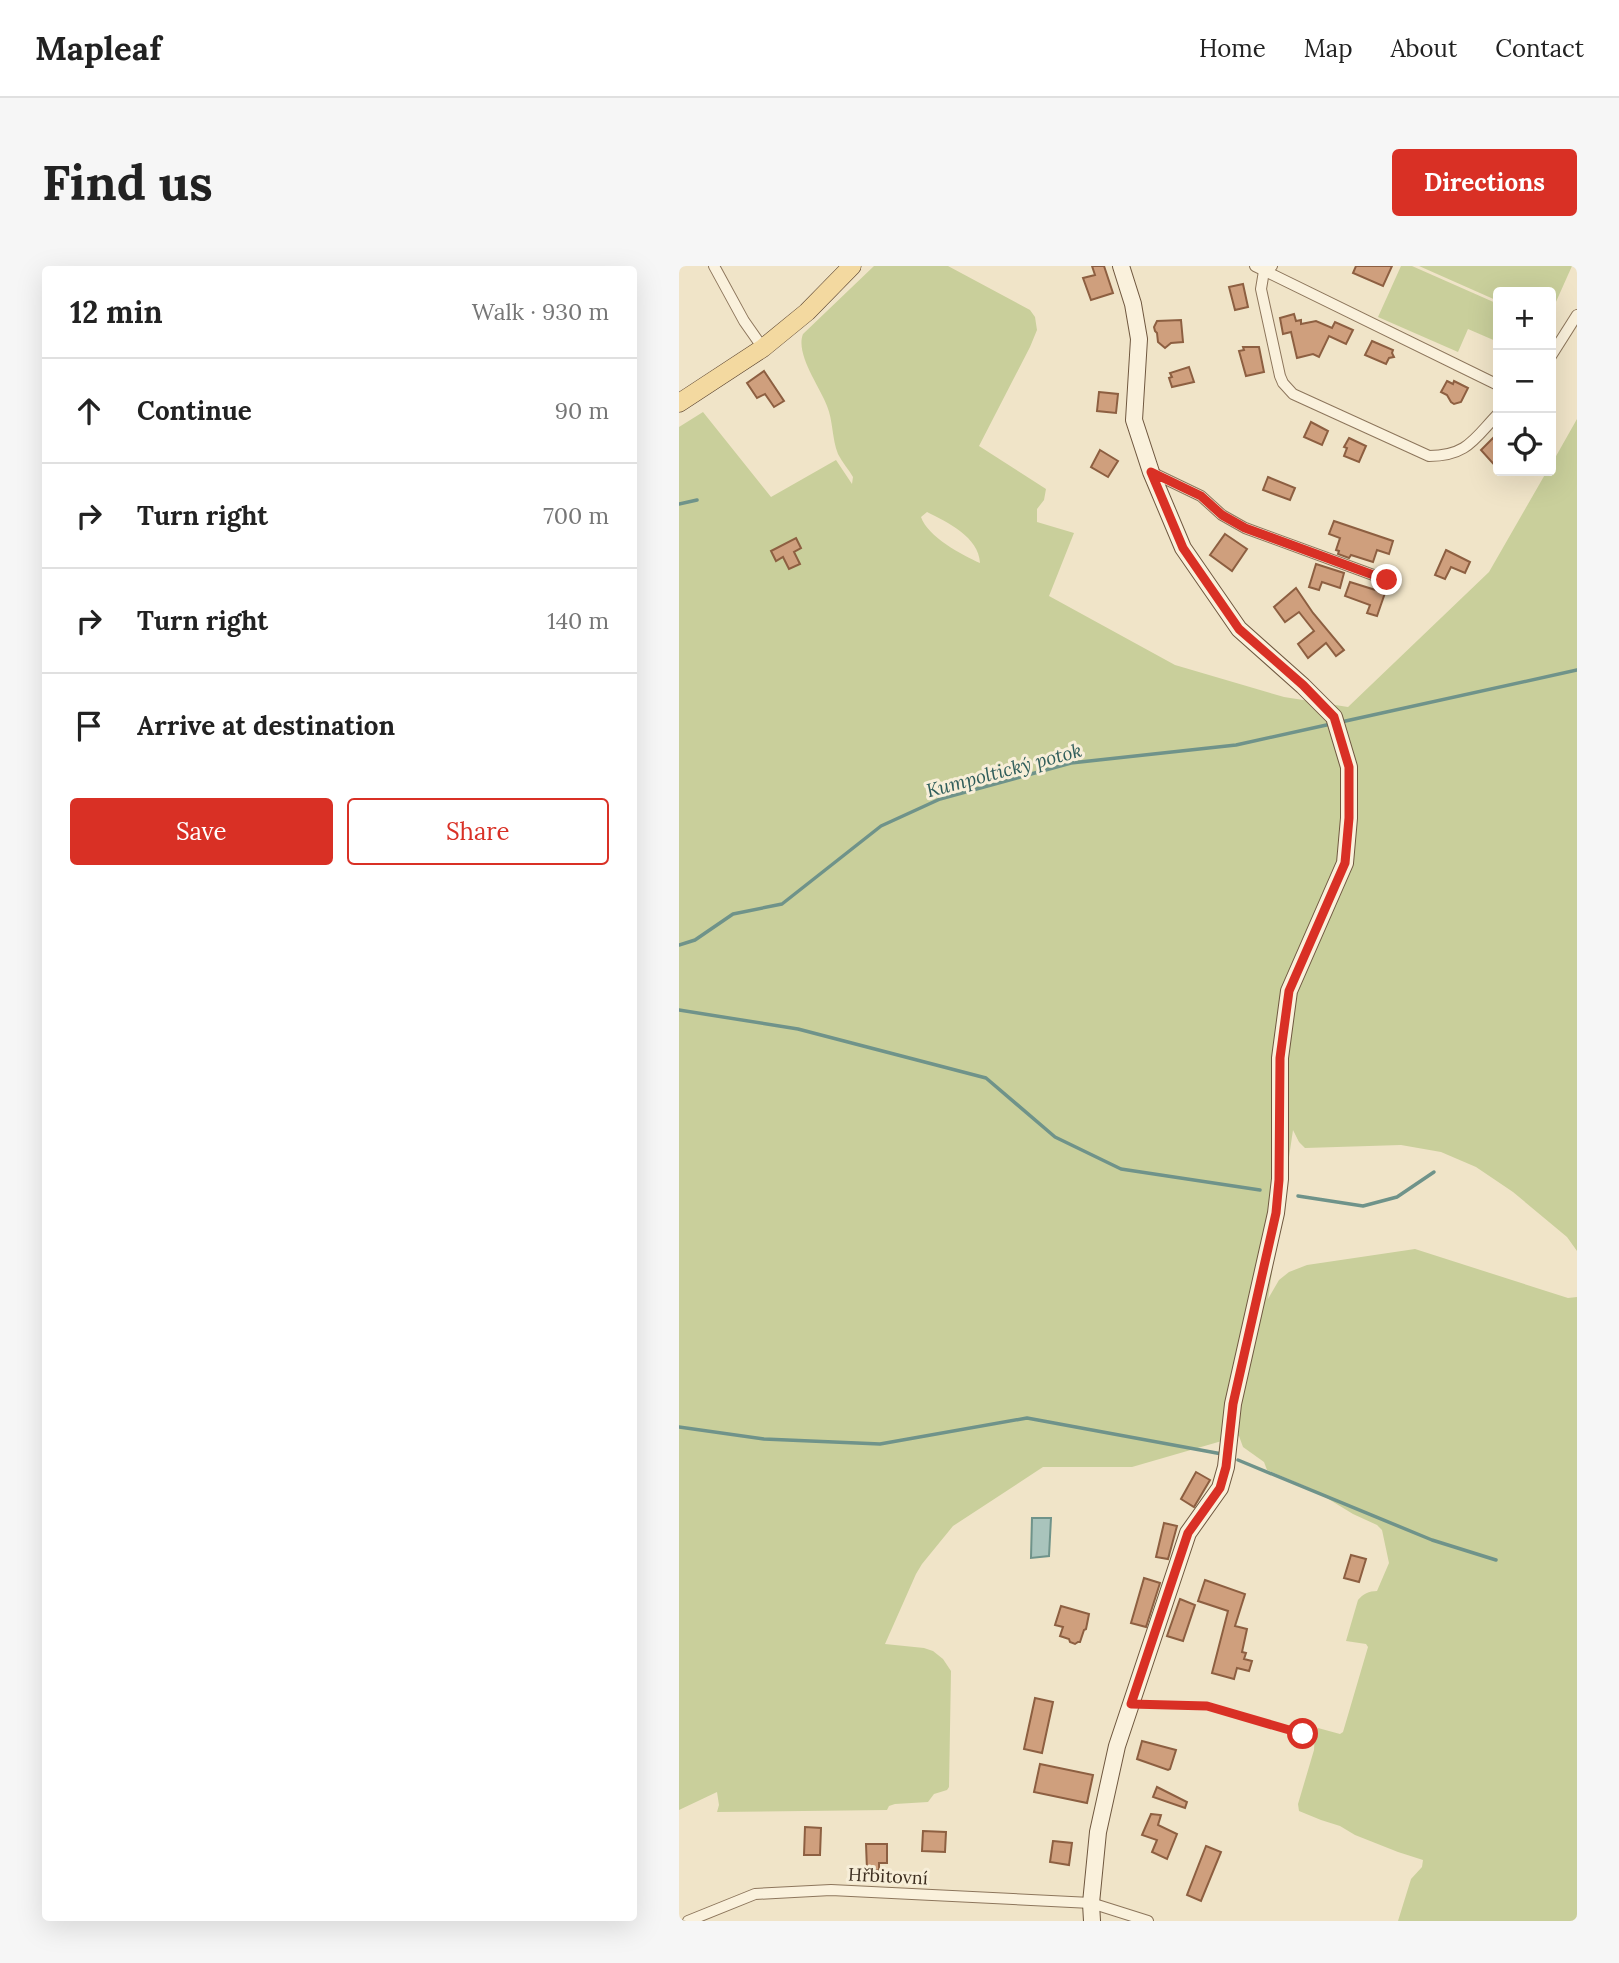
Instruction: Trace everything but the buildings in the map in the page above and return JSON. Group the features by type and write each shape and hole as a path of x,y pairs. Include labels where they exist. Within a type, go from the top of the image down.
{"main road":[{"path":"679,403 763,348 817,303 852,266"}],"street":[{"path":"714,266 744,321 763,348"},
{"path":"1092,1921 1091,1903 1098,1832 1117,1746 1188,1533 1220,1488 1226,1467 1233,1404 1276,1213 1279,1180 1280,1058 1289,991 1345,863 1349,818 1349,767 1334,717 1303,685 1239,629 1183,548 1151,472 1134,420 1139,339 1133,304 1121,266"},
{"path":"1493,383 1263,268 1261,289 1280,376 1293,394 1429,456 1446,456 1464,449 1493,419"},
{"path":"1555,350 1577,315"},
{"path":"1151,472 1201,496 1222,515 1245,528 1387,580"},
{"name":"Hřbitovní","path":"688,1921 755,1894 831,1890 1091,1903 1148,1921"}],"path":[{"path":"1131,1704 1207,1706 1303,1734"}],"green space":[{"path":"874,266 948,266 1030,310 1035,317 1037,330 979,446 1046,489 1044,500 1037,509 1037,522 1074,533 1049,596 1175,665 1284,697 1348,707 1489,572 1544,476 1556,476 1556,456 1577,419 1577,1251 1567,1237 1513,1192 1476,1167 1441,1152 1401,1145 1305,1148 1293,1130 1268,1299 1279,1280 1289,1272 1307,1265 1415,1249 1568,1298 1577,1297 1577,1921 1398,1921 1411,1879 1422,1867 1423,1860 1299,1811 1298,1804 1314,1750 1315,1732 1318,1728 1340,1734 1343,1732 1368,1647 1366,1644 1346,1641 1358,1600 1366,1593 1377,1591 1389,1563 1382,1530 1377,1525 1312,1489 1267,1470 1264,1462 1243,1447 1239,1436 1132,1467 1043,1467 953,1526 916,1574 885,1644 933,1651 951,1671 947,1790 934,1794 928,1802 895,1804 887,1810 717,1812 717,1792 679,1810 679,427 703,412 771,497 836,460 852,484 853,477 836,448 827,406 805,361 801,342 803,334","holes":["927,512 952,526 974,545 980,563 938,538 921,517"]},
{"path":"1401,266 1412,266 1493,302 1493,340 1468,329 1458,352 1378,317"},
{"path":"1419,266 1572,266 1556,302 1556,287 1493,287 1493,299"}],"water":[{"path":"1032,1518 1051,1518 1049,1556 1031,1558"}],"waterway":[{"path":"679,504 697,500"},
{"name":"Kumpoltický potok","path":"1341,722 1577,670"},
{"name":"Kumpoltický potok","path":"679,945 695,940 733,914 782,904 881,826 940,799 1071,763 1236,745 1331,724"},
{"path":"679,1010 798,1029 986,1078 1055,1137 1121,1169 1260,1190"},
{"path":"1298,1196 1363,1206 1397,1197 1434,1172"},
{"path":"679,1427 764,1439 880,1444 1027,1418 1222,1454"},
{"path":"1238,1460 1432,1540 1496,1560"}],"route":[{"path":"1303,1734 1207,1706 1131,1704 1188,1533 1220,1488 1226,1467 1233,1404 1276,1213 1279,1180 1280,1058 1289,991 1345,863 1349,818 1349,767 1334,717 1303,685 1239,629 1183,548 1151,472 1201,496 1222,515 1245,528 1387,580"}]}
